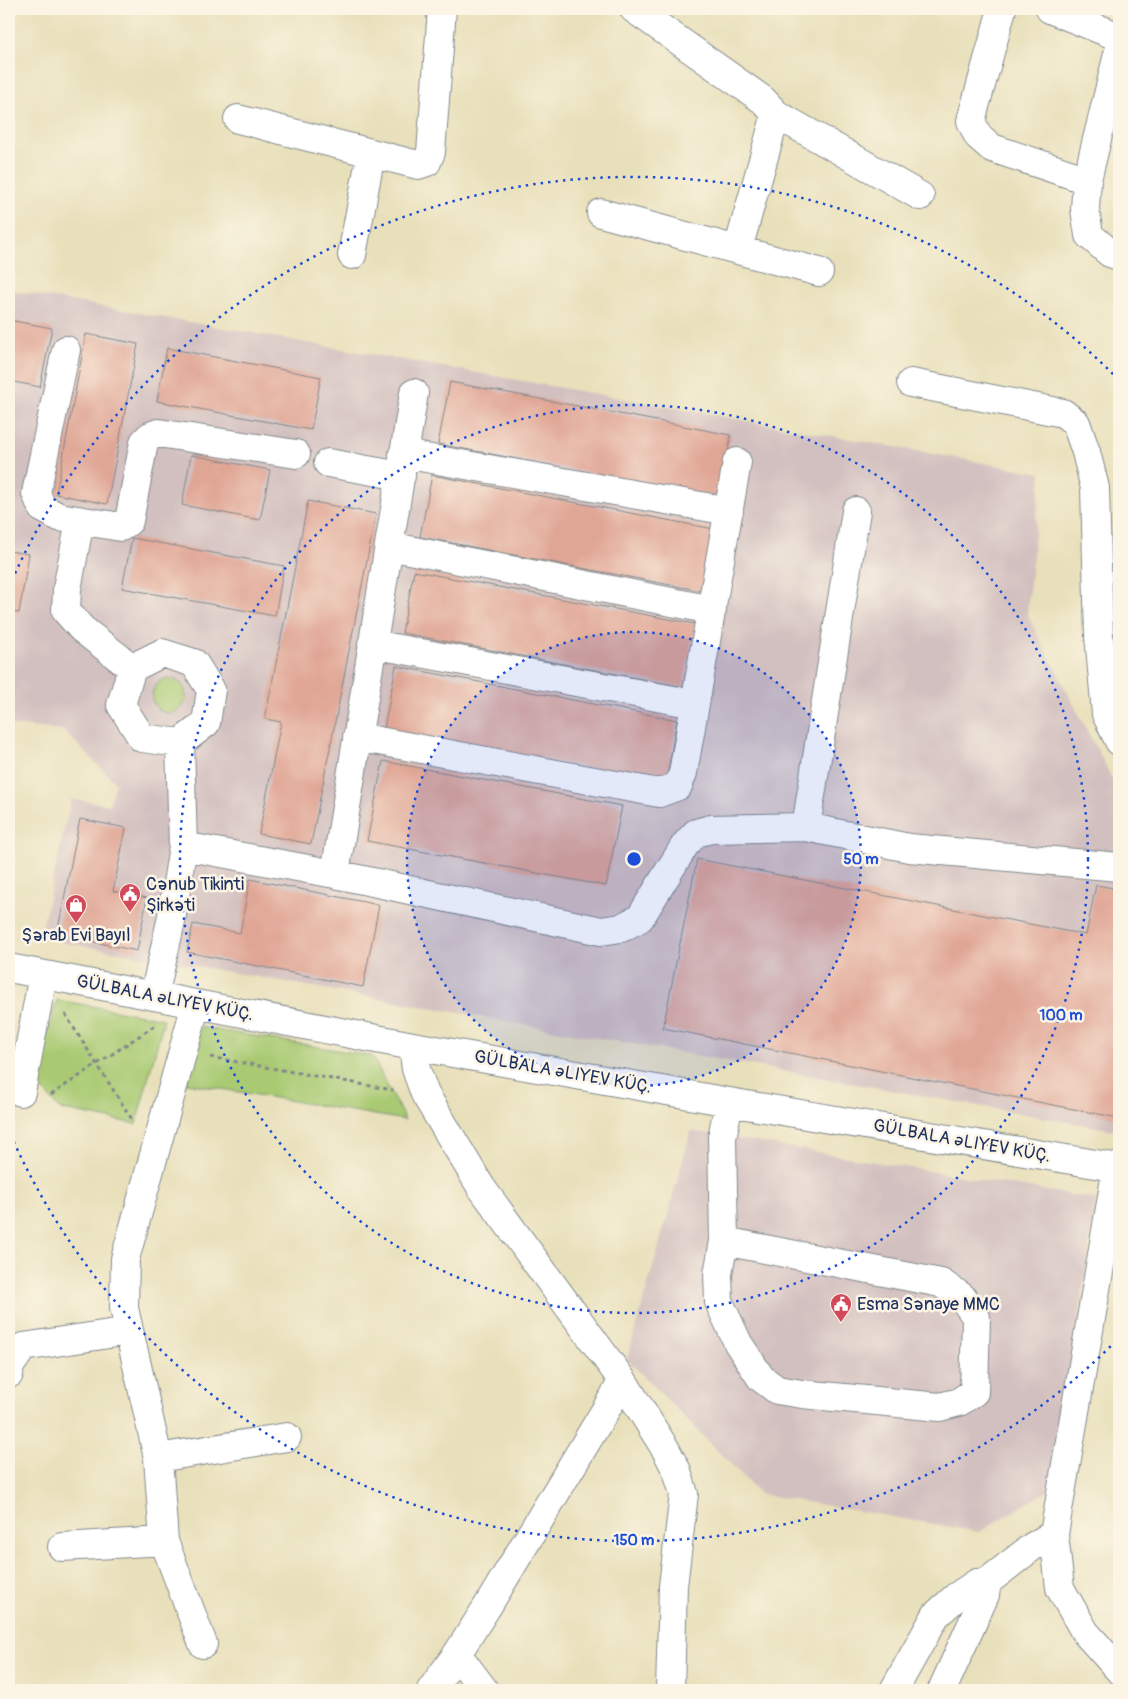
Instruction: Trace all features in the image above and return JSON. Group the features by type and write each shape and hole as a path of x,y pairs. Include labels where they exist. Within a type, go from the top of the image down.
{"street":[{"path":"238,119 418,165 428,162 431,152 442,9"},
{"path":"634,9 763,100 776,114 920,196"},
{"path":"1002,9 971,121 978,136 992,148 1087,180"},
{"path":"1050,9 1119,37"},
{"path":"1119,50 1087,180 1085,209 1089,235 1110,253 1119,256"},
{"path":"738,249 776,114"},
{"path":"352,255 371,154"},
{"path":"601,213 819,272"},
{"path":"66,350 36,493 42,508 59,517 121,527 129,522 144,442 150,436 158,433 296,454"},
{"path":"911,382 1063,413 1076,423 1095,488 1098,636 1106,714 1119,741"},
{"path":"335,874 414,393"},
{"path":"328,462 402,465 729,511"},
{"path":"357,737 659,793 678,786 683,773 737,462"},
{"path":"806,827 856,512"},
{"path":"80,521 67,589 66,611 82,629 132,668"},
{"path":"389,546 712,610"},
{"path":"372,644 695,704"},
{"path":"162,653 194,663 212,690 206,723 180,743 142,738 121,705 132,668 162,653"},
{"path":"154,996 171,922 183,846 180,743"},
{"path":"183,846 335,874 601,930 621,928 640,918 685,845 696,833 711,829 806,827 909,848 1119,867"},
{"name":"GÜLBALA ƏLIYEV KÜÇ.","path":"9,968 413,1046 729,1102 1118,1167"},
{"path":"21,1092 43,975"},
{"path":"196,1004 126,1259 124,1308 158,1458 164,1542 203,1644"},
{"path":"413,1046 416,1069 425,1094 481,1187 623,1381 678,1471 684,1494 673,1586 670,1690"},
{"path":"724,1241 941,1283 962,1298 976,1317 974,1392 959,1402 940,1407 777,1390 761,1378 738,1343 719,1302 718,1274 724,1241 722,1138 729,1102"},
{"path":"1118,1167 1054,1534 1060,1588 1085,1632 1119,1670"},
{"path":"9,1374 10,1366 23,1347 129,1331"},
{"path":"431,1690 458,1654 623,1381"},
{"path":"158,1458 287,1437"},
{"path":"894,1690 936,1615 956,1597 977,1583 987,1582 1032,1547 1054,1534"},
{"path":"62,1547 164,1542"},
{"path":"942,1690 985,1594 987,1582"},
{"path":"458,1654 484,1690"}],"path":[{"path":"43,975 136,1124 161,1130"},
{"path":"21,1092 48,1096 157,1024"},
{"path":"182,1052 389,1090 425,1094"}],"shaded area":[{"path":"9,290 1041,473 1027,614 1119,789 1119,1131 40,938 71,799 109,805 116,783 63,730 9,725"},
{"path":"691,1131 1096,1199 1054,1487 979,1532 760,1494 627,1359"}],"green space":[{"path":"169,679 181,684 186,696 181,708 169,713 157,708 152,696 157,684"},
{"path":"57,1000 164,1019 136,1124 59,1109 34,1079"},
{"path":"200,1027 372,1056 405,1120 186,1083"}],"building":[{"path":"9,320 52,328 40,387 9,381"},
{"path":"86,334 138,344 107,504 56,494"},
{"path":"167,348 321,377 311,430 157,401"},
{"path":"450,382 731,435 719,497 438,444"},
{"path":"191,455 270,470 260,520 182,505"},
{"path":"432,475 714,529 702,591 420,537"},
{"path":"308,501 376,514 311,844 259,834 281,722 265,719"},
{"path":"132,538 284,566 275,616 122,588"},
{"path":"9,551 29,554 19,613 9,611"},
{"path":"414,571 695,624 683,687 402,633"},
{"path":"396,666 677,720 666,782 384,728"},
{"path":"383,761 622,806 606,886 367,841"},
{"path":"80,819 126,828 113,891 147,898 137,951 57,934"},
{"path":"697,859 1086,935 1096,885 1119,889 1119,1118 663,1028"},
{"path":"250,879 379,905 363,987 187,952 193,924 240,933"}],"place":[{"name":"Cənub Tikinti Şirkəti","path":"130,913"},
{"name":"Şərab Evi Bayıl","path":"76,924"},
{"name":"Esma Sənaye MMC","path":"841,1323"}]}
